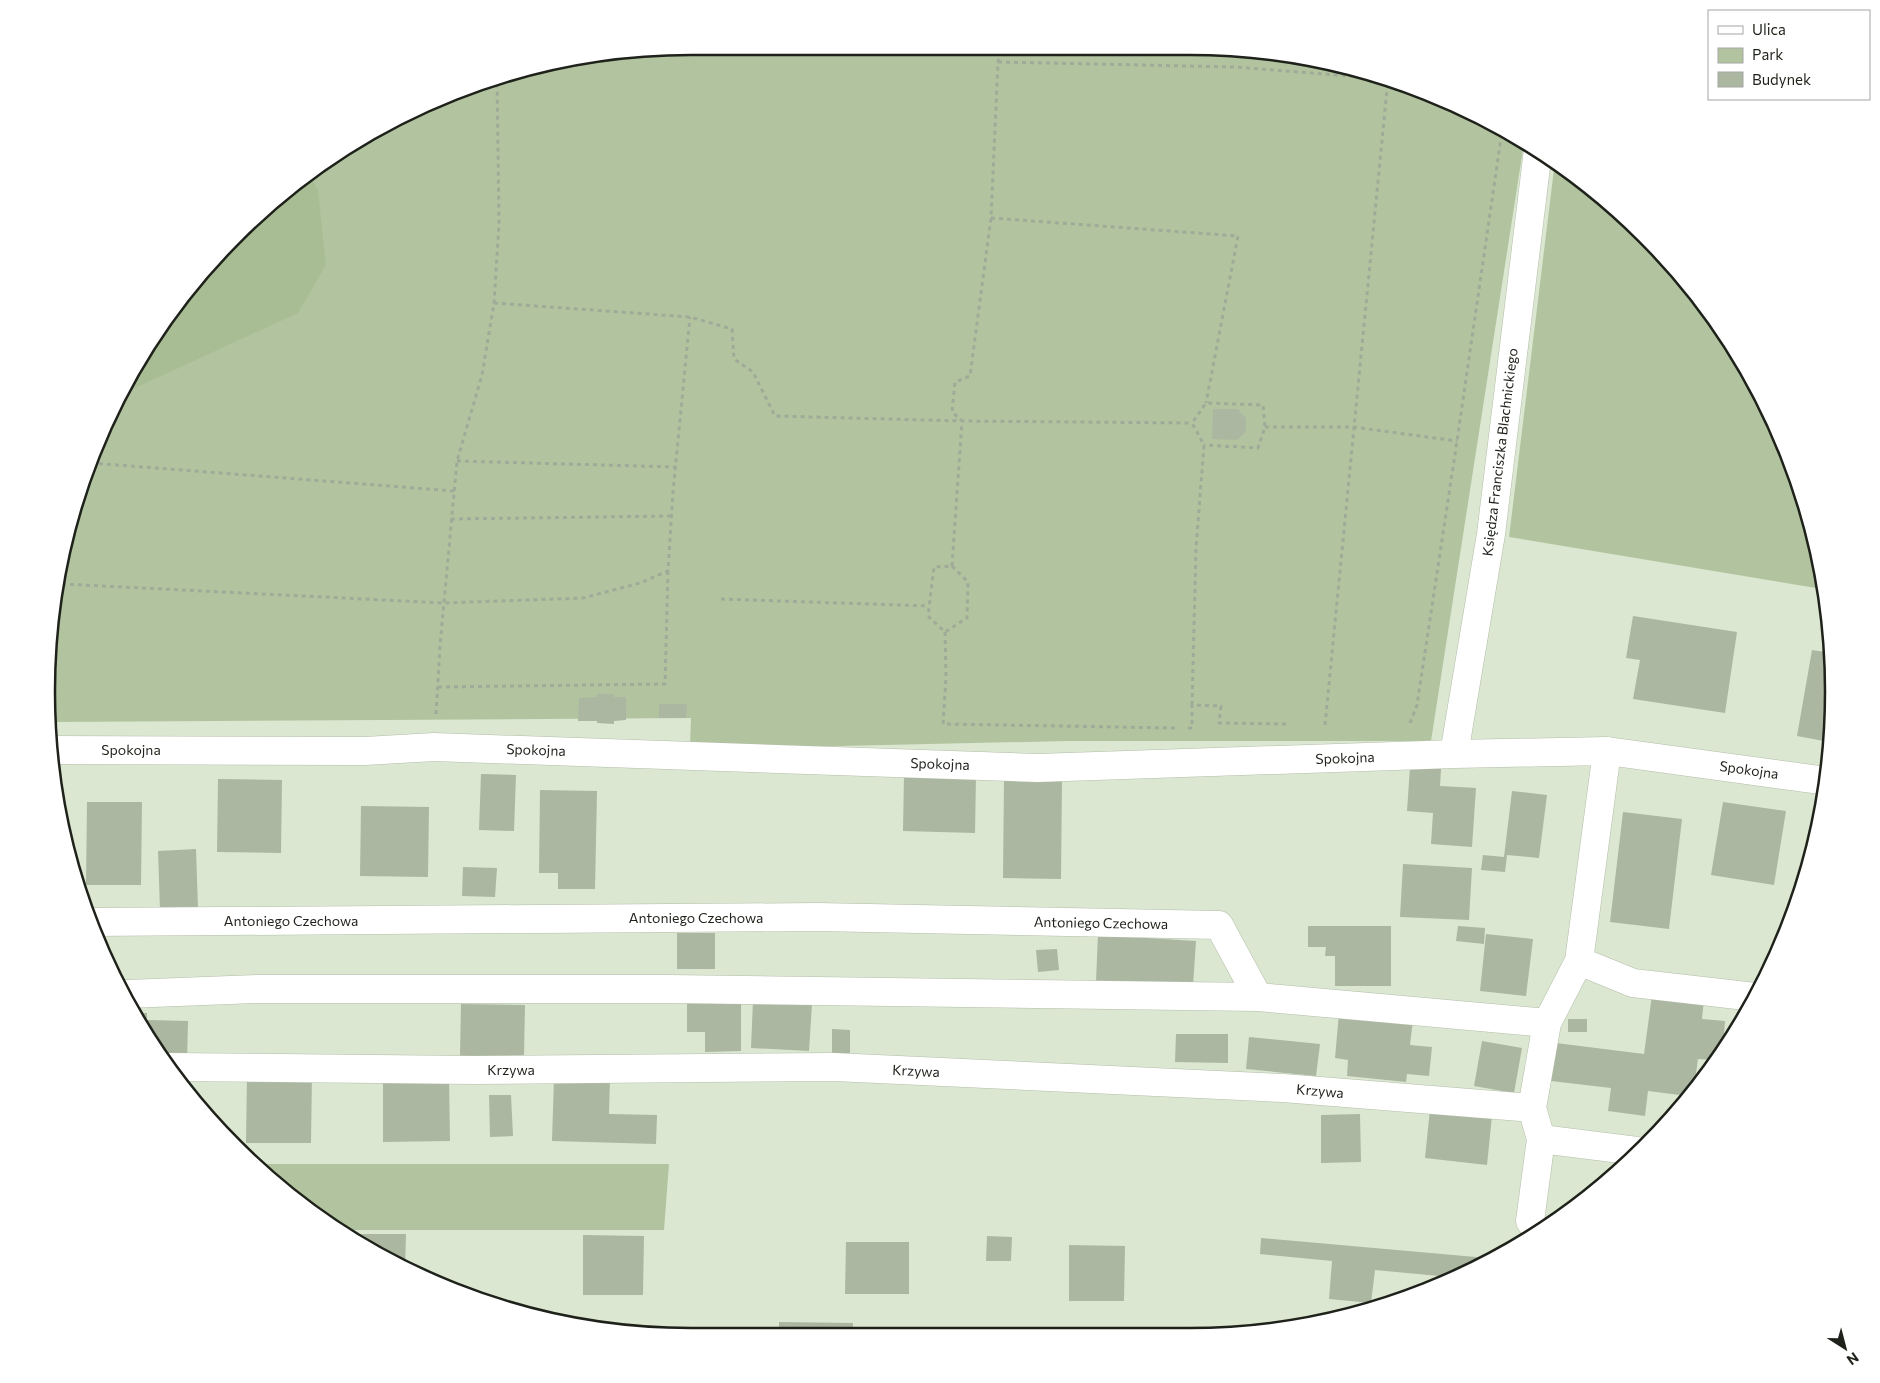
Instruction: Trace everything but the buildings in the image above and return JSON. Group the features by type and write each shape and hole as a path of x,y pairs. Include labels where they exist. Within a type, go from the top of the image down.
{"street":[{"name":"Księdza Franciszka Blachnickiego","path":"1454,754 1491,534 1537,159"},
{"name":"Spokojna","path":"58,750 365,751 434,747 1037,768 1454,754 1607,751 1819,780"},
{"path":"1534,1226 1530,1220 1541,1139 1532,1108 1547,1023 1579,960 1607,751"},
{"name":"Antoniego Czechowa","path":"98,922 818,917 1219,925 1258,997"},
{"path":"1579,960 1633,982 1747,996"},
{"path":"132,994 258,989 670,989 1258,997 1547,1023"},
{"name":"Krzywa","path":"178,1066 464,1070 834,1067 1283,1088 1532,1108"},
{"path":"1541,1139 1630,1150"}],"path":[{"path":"962,421 952,412 955,382 970,376 991,218 1000,55"},
{"path":"998,62 1235,67 1349,76"},
{"path":"434,747 444,603 457,461 482,375 494,303 499,224 497,86"},
{"path":"1334,725 1325,725 1325,712 1387,87"},
{"path":"1409,728 1417,705 1501,137"},
{"path":"991,218 1238,236 1206,403 1192,423"},
{"path":"494,303 690,317 732,329 734,359 753,372 775,416 962,421 1192,423"},
{"path":"438,687 665,684 668,571 690,317"},
{"path":"1204,445 1258,448 1266,427 1263,405 1206,403"},
{"path":"952,566 962,421"},
{"path":"945,632 967,618 968,582 952,566 934,566 928,616 945,632 946,677 943,724 1192,728 1196,548 1204,445 1192,423"},
{"path":"1266,427 1353,427 1457,441"},
{"path":"457,461 676,467"},
{"path":"97,463 454,491"},
{"path":"451,519 672,516"},
{"path":"64,584 444,603 583,598 640,583 668,571"},
{"path":"721,599 929,606"},
{"path":"1192,705 1221,706 1219,723 1286,724"}],"green space":[{"path":"692,55 1188,55 1272,60 1313,67 1393,89 1432,103 1507,140 1523,150 1431,741 1068,741 748,748 690,746 691,718 56,722 56,650 60,608 67,567 89,487 103,448 121,410 140,373 162,338 213,272 241,241 272,213 338,162 373,140 410,121 448,103 487,89 567,67 608,60"},
{"path":"1554,171 1608,213 1639,241 1667,272 1718,338 1740,373 1777,448 1803,527 1817,588 1509,537"},
{"path":"312,181 318,190 326,265 298,313 133,389 140,373 162,338 213,272 241,241"},
{"path":"265,1164 669,1164 664,1230 352,1230 304,1196"}]}
